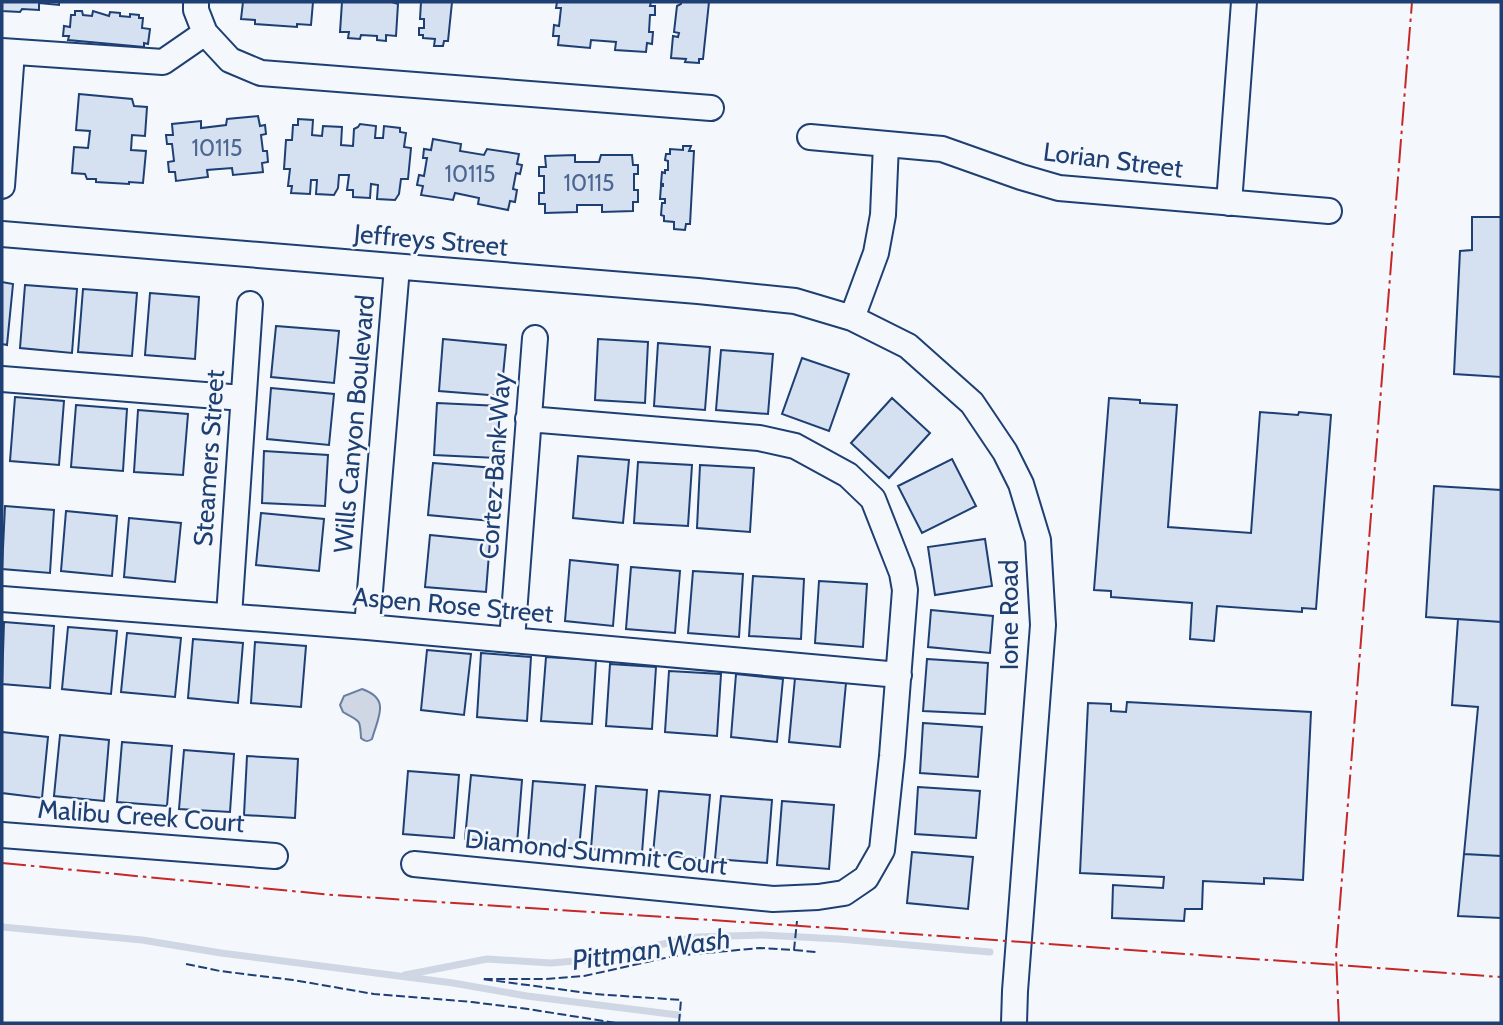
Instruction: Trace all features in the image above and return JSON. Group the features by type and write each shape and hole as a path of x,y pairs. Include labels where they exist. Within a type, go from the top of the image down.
{"street":[{"path":"196,2 196,10 205,33 230,60 261,73 711,108"},
{"path":"1229,203 1244,2"},
{"path":"2,186 7,51 163,62 205,33"},
{"name":"Lorian Street","path":"810,137 942,149 1059,188 1329,211"},
{"path":"852,318 876,253 883,215 886,144"},
{"name":"Jeffreys Street","path":"2,234 698,291 795,301 852,318"},
{"name":"Wills Canyon Boulevard","path":"367,627 397,267"},
{"name":"Steamers Street","path":"229,616 250,304"},
{"name":"Ione Road","path":"852,318 908,346 972,403 1011,463 1021,484 1038,540 1043,629 1014,1023"},
{"name":"Cortez Bank Way","path":"512,640 535,338"},
{"path":"2,379 243,398"},
{"name":"Diamond Summit Court","path":"414,864 773,899 844,893 866,878 882,850 905,590 902,573 873,499 848,475 796,446 759,438 528,419"},
{"name":"Aspen Rose Street","path":"2,598 367,627 899,675"},
{"name":"Malibu Creek Court","path":"2,835 275,856"}],"shaded area":[{"path":"362,689 377,698 380,709 372,739 368,741 361,738 358,721 343,712 340,705 344,696"}],"building":[{"path":"2,2 59,2 59,5 39,3 39,10 22,9 20,12 2,11"},
{"path":"243,2 313,2 311,25 297,24 297,27 255,24 255,20 241,19"},
{"path":"342,2 398,4 396,36 386,35 386,41 377,40 377,36 348,38 349,32 340,32"},
{"path":"421,2 452,2 448,41 444,41 443,46 434,46 435,39 419,35 419,28 424,28 424,19 420,19"},
{"path":"557,2 651,2 650,6 655,6 655,15 650,15 649,32 653,32 652,44 647,43 646,52 615,50 616,42 591,40 590,48 558,45 559,36 553,36 554,25 559,26 561,8 556,8"},
{"path":"681,2 709,2 703,59 699,59 699,63 671,58 673,36 678,37 679,33 674,32 677,6"},
{"path":"75,11 92,16 93,11 109,16 110,12 120,13 120,16 139,15 139,18 143,18 142,28 150,29 148,44 144,43 144,47 68,40 69,36 63,36 64,26 70,27 71,15 75,15"},
{"path":"79,94 132,99 134,106 147,107 145,136 132,135 131,150 146,151 143,183 96,182 96,179 87,179 85,174 72,173 74,147 88,148 90,131 76,130"},
{"path":"258,116 260,126 265,125 266,134 261,135 268,162 262,163 263,172 233,175 232,168 207,170 208,177 176,181 175,172 169,172 168,162 174,161 172,144 167,144 166,135 173,135 172,124 201,121 201,128 226,125 227,119"},
{"path":"298,119 313,120 312,135 322,136 323,126 342,127 341,145 353,146 354,129 360,124 376,126 375,138 383,138 384,126 400,128 400,132 406,133 404,147 411,148 408,179 401,179 399,194 395,200 377,199 378,185 371,184 370,198 353,197 353,190 347,190 349,175 339,175 338,188 334,195 316,194 317,180 311,180 310,194 291,193 292,186 288,186 290,169 284,169 286,140 292,140 293,125 298,125"},
{"path":"433,139 461,144 460,151 484,155 487,149 519,154 517,164 522,165 520,174 516,173 513,189 517,190 515,202 510,201 508,210 478,204 479,198 455,193 453,200 421,195 423,186 417,185 419,175 424,176 427,158 423,158 424,149 431,150"},
{"path":"683,146 691,146 689,151 694,151 690,224 686,224 685,230 674,229 674,222 664,221 664,216 661,215 665,199 660,199 662,172 668,170 666,154 670,154 670,149 683,150"},
{"path":"575,155 575,162 599,162 601,155 632,155 633,165 638,165 638,174 634,174 634,190 638,190 638,202 633,202 633,211 602,212 602,205 577,205 577,212 545,213 545,204 539,204 539,193 544,193 544,176 539,176 539,167 546,167 545,156"},
{"path":"1472,217 1501,217 1501,377 1454,374 1460,251 1472,250"},
{"path":"2,282 13,284 7,345 2,344"},
{"path":"25,285 77,289 72,353 20,348"},
{"path":"83,289 137,293 132,356 78,352"},
{"path":"150,293 199,297 195,359 145,355"},
{"path":"276,326 339,331 334,383 271,377"},
{"path":"443,339 506,345 501,396 439,391"},
{"path":"598,339 648,342 645,403 595,400"},
{"path":"658,343 710,347 705,410 654,406"},
{"path":"721,350 773,354 768,414 716,410"},
{"path":"802,358 849,374 829,431 782,414"},
{"path":"271,388 334,394 329,445 267,439"},
{"path":"15,397 64,401 59,465 10,461"},
{"path":"892,398 930,433 889,478 851,443"},
{"path":"1109,398 1177,405 1168,527 1251,533 1260,412 1331,415 1316,609 1302,608 1302,612 1217,606 1214,641 1190,639 1192,603 1111,597 1111,591 1094,590"},
{"path":"437,403 500,406 497,458 434,455"},
{"path":"76,405 127,409 123,471 71,467"},
{"path":"138,410 188,414 183,475 134,472"},
{"path":"264,451 328,455 325,506 262,503"},
{"path":"578,456 629,460 623,523 573,518"},
{"path":"952,459 976,506 922,533 898,486"},
{"path":"638,462 692,465 688,526 634,523"},
{"path":"433,463 495,468 491,521 428,515"},
{"path":"700,465 754,468 750,532 697,528"},
{"path":"1434,486 1501,490 1501,622 1426,617"},
{"path":"5,506 54,510 50,573 2,569"},
{"path":"66,511 117,516 112,576 61,571"},
{"path":"261,513 324,519 319,571 256,565"},
{"path":"129,518 181,523 175,582 124,577"},
{"path":"430,535 490,541 486,592 425,587"},
{"path":"985,539 992,586 935,595 928,547"},
{"path":"570,560 618,565 613,626 565,621"},
{"path":"631,567 680,571 675,633 626,629"},
{"path":"693,571 743,574 739,637 688,633"},
{"path":"753,576 804,579 801,639 749,636"},
{"path":"819,581 867,584 863,647 815,643"},
{"path":"931,610 993,616 990,653 928,647"},
{"path":"1458,619 1501,622 1501,856 1464,854 1478,707 1452,705"},
{"path":"4,622 54,626 50,688 2,684"},
{"path":"68,627 117,631 111,694 62,689"},
{"path":"127,633 181,638 175,697 121,692"},
{"path":"193,639 243,643 238,703 188,698"},
{"path":"255,642 306,646 301,707 251,703"},
{"path":"427,650 471,654 464,715 421,710"},
{"path":"481,653 531,657 527,721 477,717"},
{"path":"546,657 596,660 592,724 541,721"},
{"path":"927,659 988,663 985,714 923,711"},
{"path":"610,664 656,667 652,729 606,726"},
{"path":"669,671 721,674 717,736 665,732"},
{"path":"736,674 783,679 777,742 731,737"},
{"path":"795,678 846,683 840,747 789,742"},
{"path":"1127,702 1311,712 1303,880 1264,878 1264,884 1203,881 1202,909 1185,909 1184,921 1112,918 1113,885 1163,888 1164,877 1080,873 1088,703 1111,704 1111,711 1126,712"},
{"path":"923,723 982,727 978,777 920,773"},
{"path":"2,732 48,737 42,798 2,793"},
{"path":"60,735 109,740 104,801 54,796"},
{"path":"122,742 172,746 167,806 117,802"},
{"path":"184,750 234,754 230,812 179,809"},
{"path":"247,756 298,759 295,818 244,815"},
{"path":"408,771 459,775 454,838 403,834"},
{"path":"471,775 522,780 517,843 465,839"},
{"path":"533,781 585,785 579,849 528,844"},
{"path":"596,786 647,790 642,853 591,849"},
{"path":"918,787 980,791 976,838 915,834"},
{"path":"659,791 710,795 704,859 653,854"},
{"path":"721,796 772,800 767,863 715,859"},
{"path":"782,801 834,805 829,869 777,865"},
{"path":"912,852 973,857 968,909 907,903"},
{"path":"1464,854 1501,856 1501,918 1458,916"}],"waterway":[{"name":"Pittman Wash","path":"2,927 142,940 453,983 527,996 678,1015"},
{"name":"Pittman Wash","path":"405,975 487,959 551,963 586,960 697,937 762,935 990,952"}],"fence":[{"path":"679,1023 681,1000 595,994 482,979 584,976 674,956 760,948 794,950 797,921"},
{"path":"794,950 816,952"},
{"path":"186,964 374,994 472,1002 616,1023"}],"power":[{"path":"1339,1023 1336,953 1412,2"},
{"path":"2,863 333,895 1501,977"}]}
